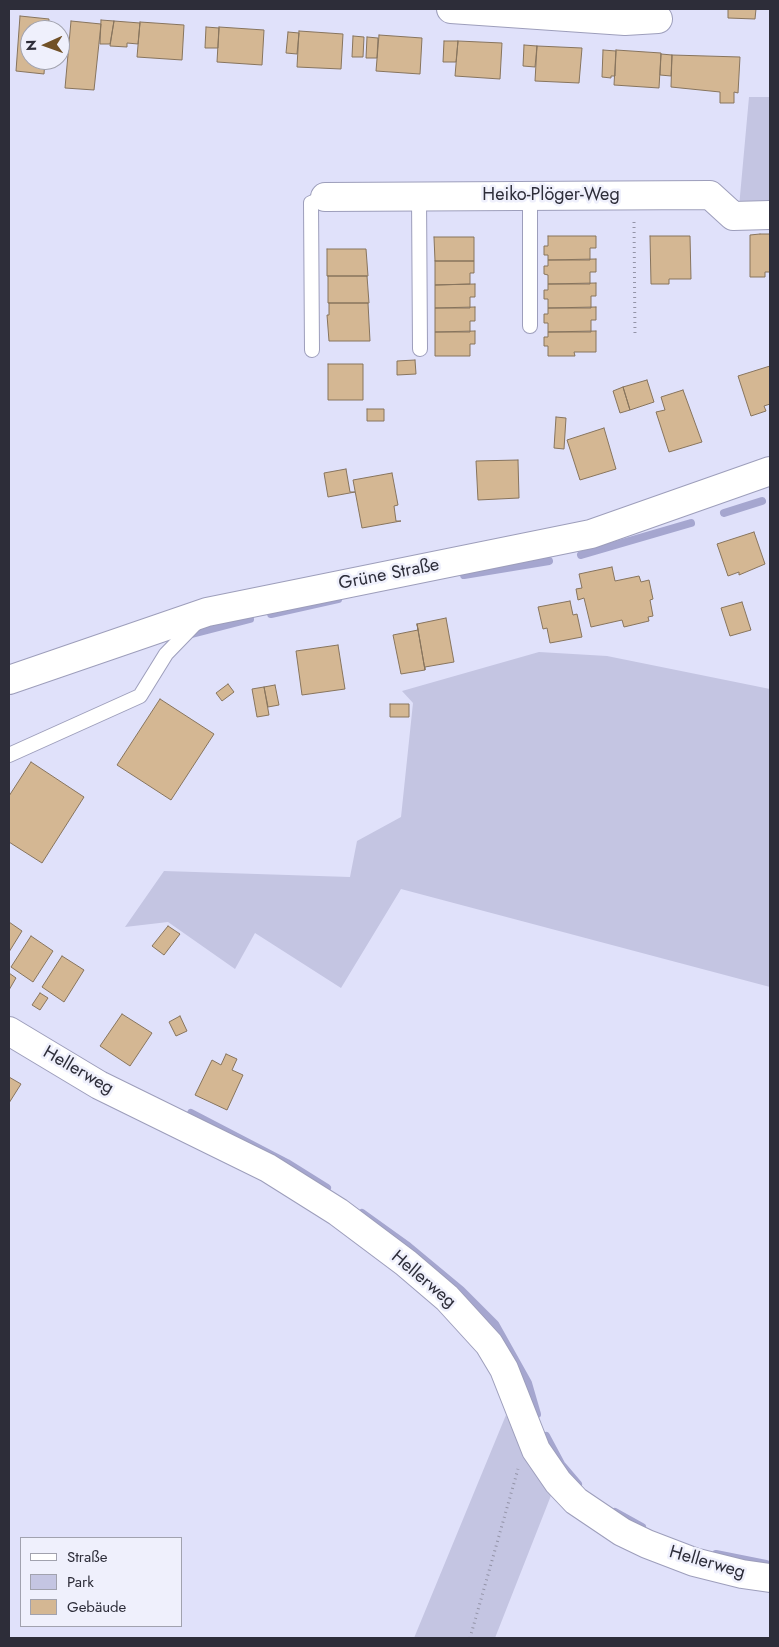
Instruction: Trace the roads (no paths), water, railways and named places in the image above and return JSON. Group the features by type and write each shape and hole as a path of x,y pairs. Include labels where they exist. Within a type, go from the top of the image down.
{"street":[{"path":"451,9 625,21 658,19"},
{"name":"Heiko-Plöger-Weg","path":"325,197 710,196 733,216 770,215"},
{"name":"Grüne Straße","path":"9,680 207,612 592,534 770,471"},
{"name":"Hellerweg","path":"9,1031 99,1085 268,1168 338,1212 406,1263 447,1298 489,1344 504,1369 536,1450 558,1482 576,1501 622,1532 647,1544 694,1562 742,1574 770,1578"}],"lane":[{"path":"419,196 420,349"},
{"path":"530,196 530,326"},
{"path":"312,350 311,203 325,197"},
{"path":"9,755 140,696 166,654 207,612"}],"waterway":[{"path":"724,513 762,501"},
{"path":"581,555 691,523"},
{"path":"464,575 549,561"},
{"path":"271,614 338,599"},
{"path":"192,634 250,619"},
{"path":"191,1113 287,1163 327,1188"},
{"path":"362,1213 408,1246 461,1290 495,1324 528,1383 537,1414"},
{"path":"546,1436 561,1464 578,1484"},
{"path":"615,1512 642,1527"},
{"path":"716,1554 766,1564"}]}
